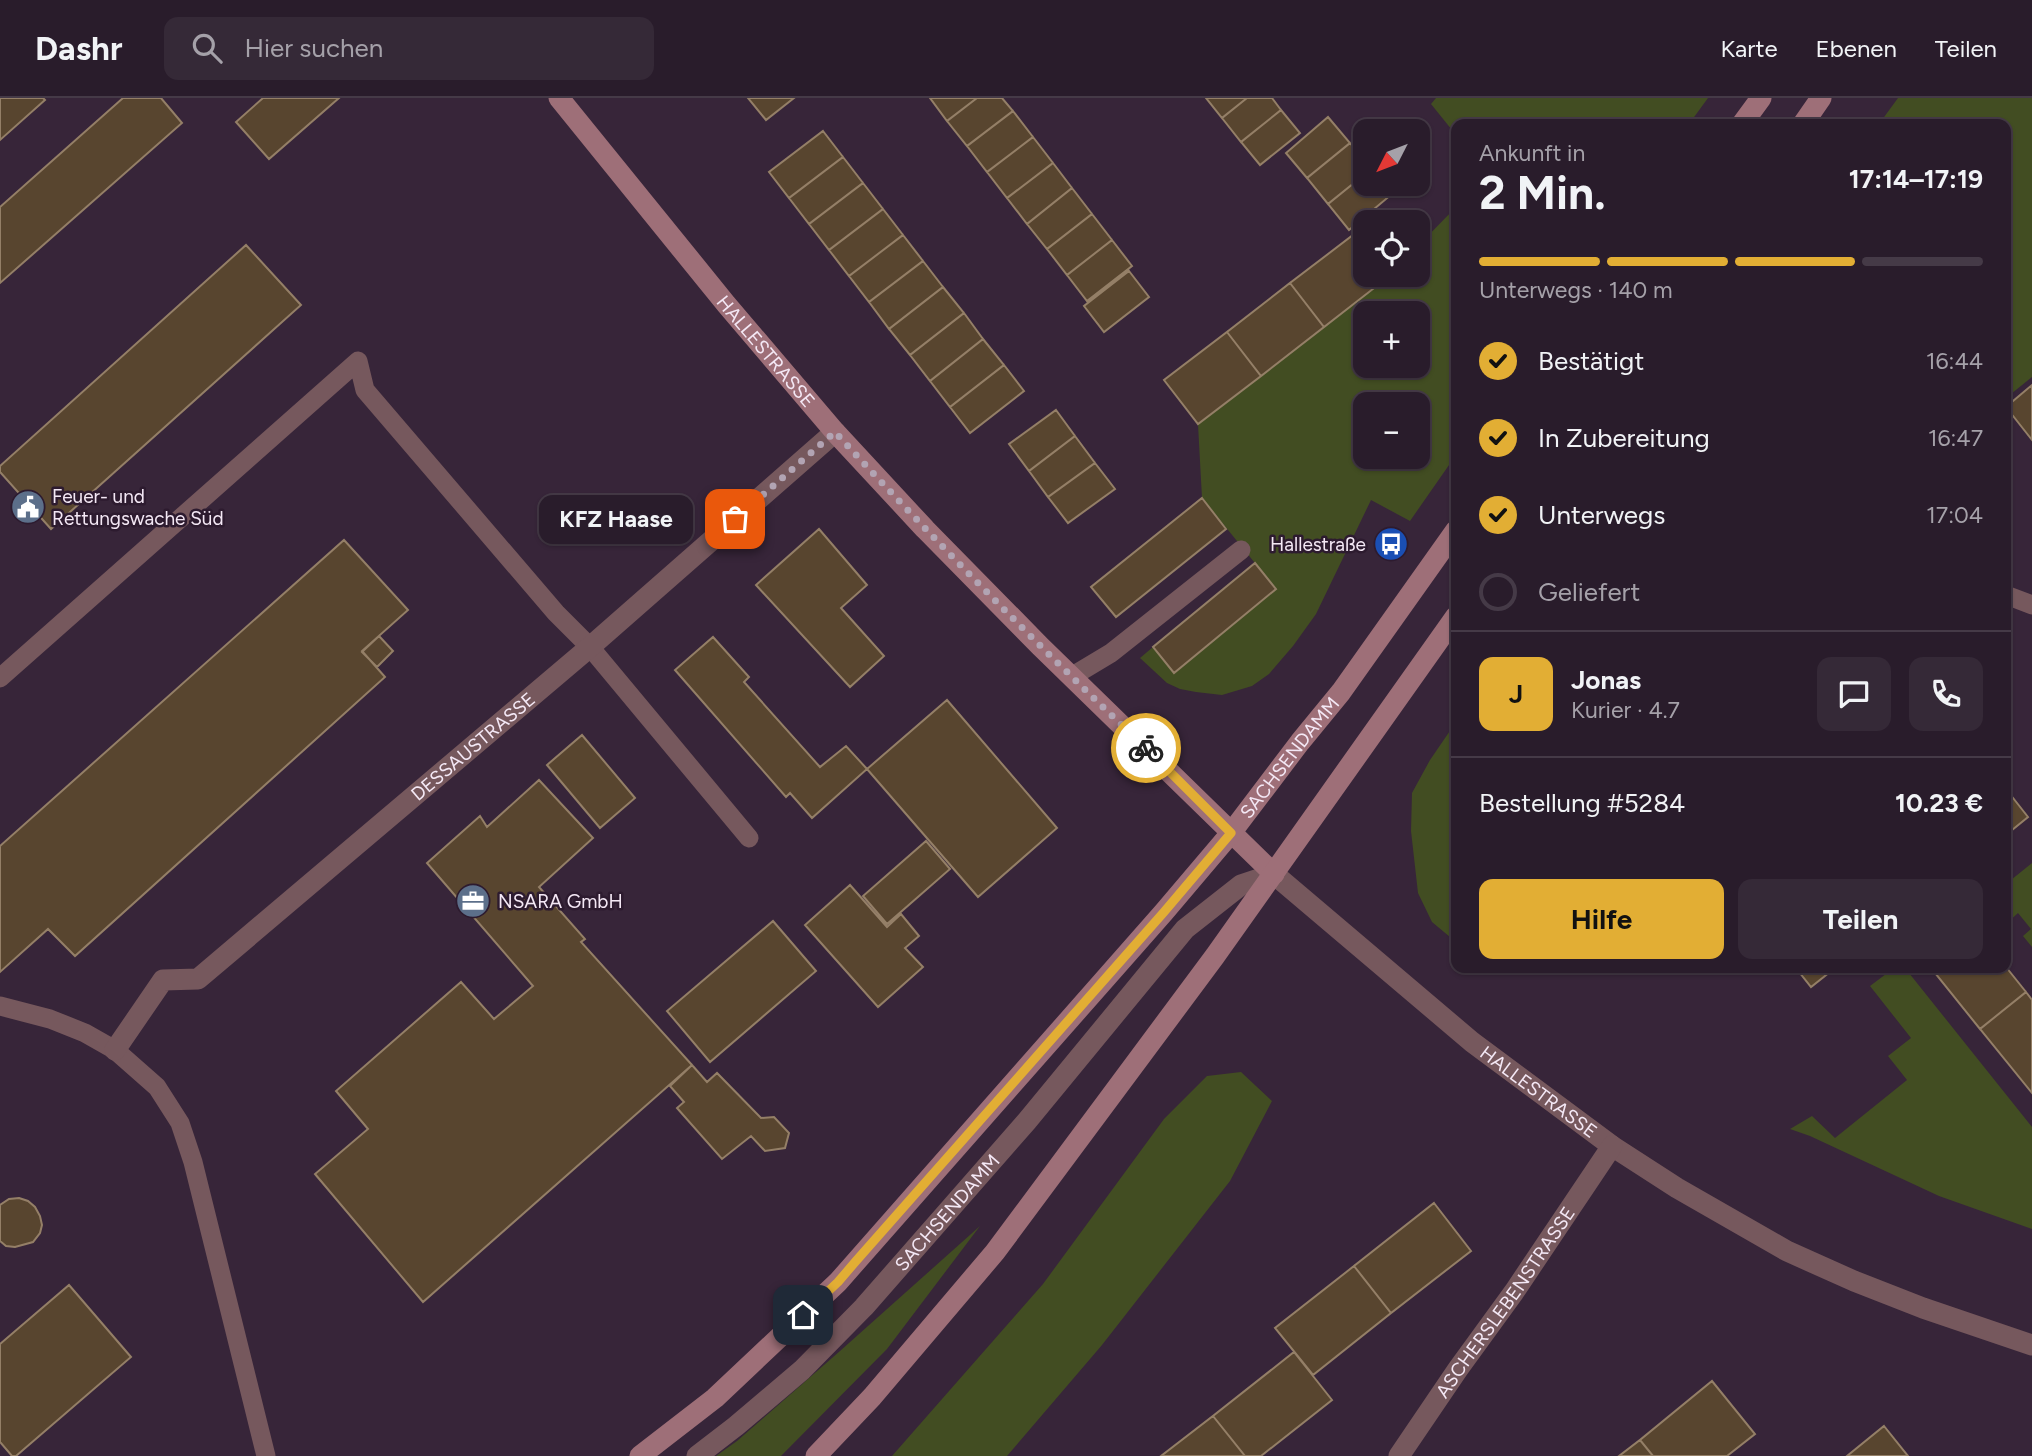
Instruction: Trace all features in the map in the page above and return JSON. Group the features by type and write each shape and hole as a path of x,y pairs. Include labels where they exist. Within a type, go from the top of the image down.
{"street":[{"name":"HALLESTRASSE","path":"559,98 726,304 835,432 925,529 1071,677 1274,874 1472,1042 1612,1146 1677,1188 1787,1251 1923,1308 2032,1345"},
{"path":"1746,119 1761,98"},
{"path":"1806,119 1821,98"},
{"name":"DESSAUSTRASSE","path":"115,1050 163,980 198,979 590,647 835,432"},
{"name":"SACHSENDAMM","path":"640,1456 715,1398 838,1282 1231,833 1341,692 1451,537"},
{"path":"816,1456 881,1387 995,1252 1274,874 1451,624"},
{"name":"SACHSENDAMM","path":"697,1456 802,1370 864,1307 1027,1121 1185,929 1241,885 1274,874"},
{"name":"ASCHERSLEBENSTRASSE","path":"1399,1456 1612,1146"}],"lane":[{"path":"0,678 358,361 365,390 556,613 590,647 749,838"},
{"path":"1071,677 1111,653 1241,550"},
{"path":"2011,597 2032,604"},
{"path":"0,1006 50,1019 85,1033 115,1050 157,1087 180,1123 193,1162 266,1456"}],"green space":[{"path":"1436,98 1708,98 1693,119 1451,119 1451,129 1431,104"},
{"path":"1898,98 2032,98 2032,377 2011,394 2011,119 1883,119"},
{"path":"1451,212 1451,462 1410,521 1371,500 1316,614 1269,674 1252,686 1222,695 1180,689 1167,683 1140,658 1153,647 1175,673 1276,589 1202,498 1198,424 1353,304 1353,378 1430,378 1430,301 1356,301 1375,287 1430,287 1430,234"},
{"path":"1451,729 1451,938 1432,922 1418,893 1411,831 1412,793"},
{"path":"2032,863 2032,947 2023,936 2031,929 2018,913 2011,919 2011,880"},
{"path":"1887,973 1909,973 2032,1127 2032,1229 1939,1196 1790,1129 1812,1116 1835,1138 1907,1080 1888,1056 1911,1038 1870,986"},
{"path":"1241,1072 1272,1101 1230,1181 1102,1345 1007,1456 892,1456 1043,1284 1164,1119 1207,1076"},
{"path":"980,1226 887,1349 781,1456 716,1456 737,1441"}],"building":[{"path":"0,98 43,98 45,100 0,140"},
{"path":"123,98 161,98 182,123 0,283 0,207"},
{"path":"263,98 339,98 269,159 236,122"},
{"path":"748,98 794,98 766,120"},
{"path":"930,98 977,98 947,121"},
{"path":"977,98 1002,98 1013,111 967,146 947,121"},
{"path":"1206,98 1247,98 1222,118"},
{"path":"1247,98 1272,98 1281,110 1241,142 1222,118"},
{"path":"1281,110 1300,133 1260,165 1241,142"},
{"path":"1013,111 1033,137 987,172 967,146"},
{"path":"1328,117 1350,143 1307,178 1286,153"},
{"path":"823,131 843,157 789,198 769,172"},
{"path":"1033,137 1053,163 1007,198 987,172"},
{"path":"1350,143 1353,147 1353,184 1328,204 1307,178"},
{"path":"843,157 863,183 809,224 789,198"},
{"path":"1053,163 1072,188 1027,224 1007,198"},
{"path":"863,183 883,209 829,250 809,224"},
{"path":"1353,184 1353,196 1390,196 1373,210 1353,210 1353,227 1349,230 1328,204"},
{"path":"1072,188 1092,214 1047,249 1027,224"},
{"path":"883,209 903,235 849,276 829,250"},
{"path":"1092,214 1112,240 1067,275 1047,249"},
{"path":"903,235 923,261 869,302 849,276"},
{"path":"1353,235 1353,287 1375,287 1357,301 1353,301 1353,304 1324,327 1290,283"},
{"path":"1112,240 1132,266 1087,301 1067,275"},
{"path":"246,245 301,305 51,529 0,472 0,466"},
{"path":"923,261 943,287 889,329 869,302"},
{"path":"1129,271 1149,297 1104,332 1084,306"},
{"path":"1290,283 1324,327 1261,376 1227,332"},
{"path":"943,287 964,313 910,355 889,329"},
{"path":"964,313 983,339 930,381 910,355"},
{"path":"1227,332 1261,376 1198,424 1164,380"},
{"path":"983,339 1004,365 950,407 930,381"},
{"path":"1004,365 1024,391 970,433 950,407"},
{"path":"2032,385 2032,440 2011,413 2011,403"},
{"path":"1056,410 1075,436 1029,471 1009,444"},
{"path":"1075,436 1095,463 1048,497 1029,471"},
{"path":"1095,463 1115,489 1068,523 1048,497"},
{"path":"1202,498 1226,529 1116,617 1091,587"},
{"path":"819,529 867,585 841,608 884,656 850,687 756,585"},
{"path":"344,540 408,610 362,651 385,677 75,956 48,929 0,972 0,846"},
{"path":"1255,563 1276,589 1174,673 1153,647"},
{"path":"379,636 393,651 377,667 362,652"},
{"path":"713,637 749,677 744,682 820,767 846,746 867,769 812,818 790,793 786,797 675,670"},
{"path":"947,700 1057,828 978,897 867,769"},
{"path":"582,735 635,798 600,828 547,765"},
{"path":"539,780 593,838 539,887 585,939 581,942 692,1065 423,1302 315,1174 368,1129 336,1091 461,982 494,1019 533,986 427,863 480,816 487,827"},
{"path":"2011,795 2028,817 2011,831"},
{"path":"926,841 950,869 887,924 863,896"},
{"path":"850,885 887,927 901,914 919,936 905,948 923,967 878,1007 805,925"},
{"path":"773,921 816,971 710,1062 667,1011"},
{"path":"1800,973 1829,973 1811,987"},
{"path":"1935,973 2011,973 2026,992 1980,1029"},
{"path":"2026,992 2032,1000 2032,1093 1980,1029"},
{"path":"692,1065 707,1082 717,1073 761,1118 774,1117 789,1133 785,1148 765,1151 751,1136 722,1159 677,1108 684,1102 670,1086"},
{"path":"19,1198 35,1207 42,1225 40,1233 33,1242 15,1247 6,1246 0,1241 0,1205 9,1199"},
{"path":"1434,1203 1471,1251 1391,1313 1354,1266"},
{"path":"1354,1266 1391,1313 1313,1375 1275,1328"},
{"path":"69,1285 131,1357 16,1456 12,1456 0,1442 0,1344"},
{"path":"1294,1352 1332,1400 1261,1456 1245,1456 1213,1416"},
{"path":"1712,1381 1755,1434 1727,1456 1653,1456 1640,1440"},
{"path":"1213,1416 1245,1456 1161,1456"},
{"path":"1884,1426 1908,1456 1847,1456"},
{"path":"1640,1440 1653,1456 1619,1456"}],"way so far":[{"path":"735,519 835,432 925,529 1040,646 1146,748"}],"place":[{"name":"Feuer- und Rettungswache Süd","path":"28,507"},
{"name":"KFZ Haase","path":"735,519"},
{"name":"Hallestraße","path":"1391,544"},
{"name":"NSARA GmbH","path":"473,901"}],"route":[{"path":"803,1315 838,1282 1231,833 1146,748"}]}
